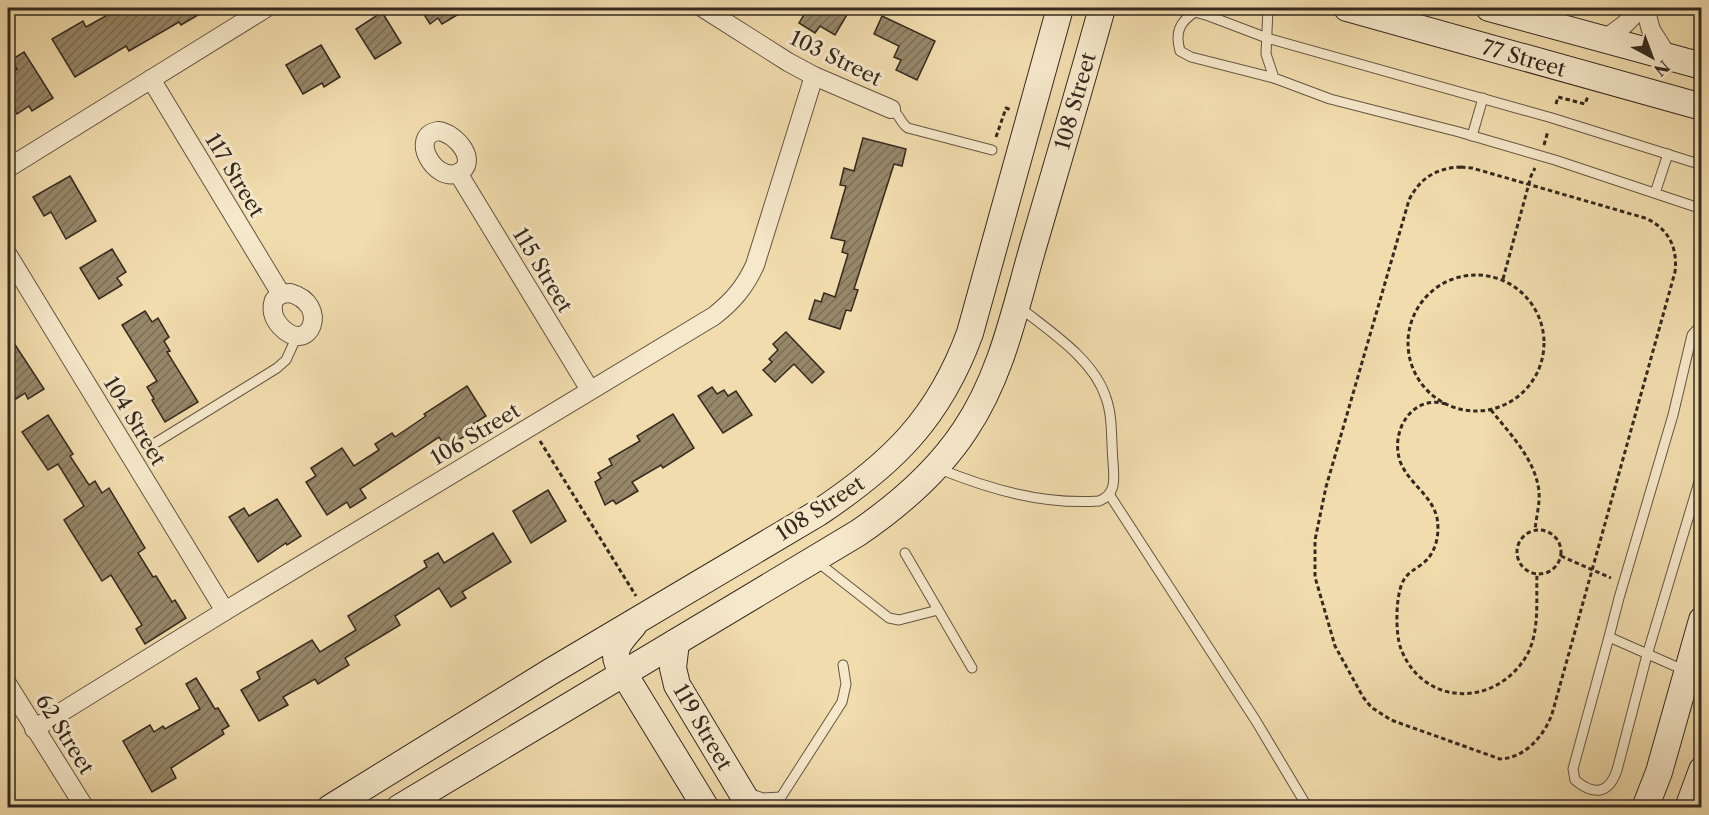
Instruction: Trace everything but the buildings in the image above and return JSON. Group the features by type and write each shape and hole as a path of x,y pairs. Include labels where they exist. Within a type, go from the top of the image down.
{"street":[{"path":"8,168 266,8"},
{"name":"103 Street","path":"703,8 758,44 814,76 891,109"},
{"name":"108 Street","path":"330,807 818,513 859,484 907,441 940,398 962,355 977,310 1060,8"},
{"name":"108 Street","path":"399,807 814,560 880,518 901,501 935,467 965,431 997,368 1101,8"},
{"name":"77 Street","path":"1347,8 1701,107"},
{"path":"1420,28 1478,33 1488,28 1492,22 1492,8"},
{"name":"77 Street","path":"1492,8 1701,66"},
{"path":"1605,39 1643,8 1651,30 1668,57"},
{"name":"106 Street","path":"34,729 714,316 735,299 755,265 814,76"},
{"name":"117 Street","path":"151,79 281,294"},
{"name":"115 Street","path":"458,173 590,390"},
{"path":"1010,188 1027,184 1036,191 1038,231"},
{"name":"104 Street","path":"8,255 225,611"},
{"path":"281,294 298,296 312,311 314,317 312,327 304,335 297,336 283,328 274,316 274,300 281,294"},
{"path":"622,674 616,659 616,648 642,617"},
{"path":"1646,807 1659,772 1701,620"},
{"name":"119 Street","path":"676,642 673,668 677,685 745,797"},
{"name":"119 Street","path":"622,674 706,807"},
{"name":"62 Street","path":"8,685 85,807"},
{"path":"1688,807 1701,770"}],"lane":[{"path":"1268,8 1266,54 1274,78"},
{"path":"1701,165 1483,98 1267,38 1195,12 1180,25 1177,39 1180,51 1191,57 1274,78 1330,99 1555,160 1701,209"},
{"path":"1472,136 1483,98"},
{"path":"891,109 898,114 908,128 992,150"},
{"path":"1655,193 1668,154"},
{"path":"935,467 985,486 1033,499 1093,501 1104,499 1113,489 1109,415 1102,386 1085,362 1016,304"},
{"path":"1701,324 1692,335 1673,415 1623,585 1573,769 1575,780 1593,791 1605,789 1613,782 1647,655 1701,472"},
{"path":"152,445 277,368 286,360 297,336"},
{"path":"1109,494 1256,721 1308,807"},
{"path":"905,553 972,668"},
{"path":"814,560 889,618 899,620 938,610"},
{"path":"1610,638 1687,672"},
{"path":"779,807 781,797 842,702 846,684 843,665"},
{"path":"745,797 781,797"}],"path":[{"path":"1450,168 1472,168 1645,218 1658,225 1671,239 1676,261 1675,272 1594,569 1546,729 1533,745 1507,759 1500,759 1380,715 1363,698 1335,646 1315,577 1315,540 1326,487 1409,200 1421,182 1431,174 1450,168"},
{"path":"1446,404 1427,391 1414,371 1408,349 1410,326 1420,304 1436,288 1457,277 1480,274 1503,279 1521,291 1535,307 1543,327 1545,349 1539,370 1528,388 1511,402 1491,410 1468,411 1431,402 1416,407 1405,420 1398,436 1398,454 1401,464 1430,501 1435,512 1438,530 1434,548 1429,557 1405,577 1399,591 1397,638 1408,663 1430,685 1449,693 1477,692 1505,679 1521,664 1532,644 1535,633 1537,574"},
{"path":"1491,410 1519,445 1533,470 1539,493 1534,530"},
{"path":"531,426 642,617"},
{"path":"1534,530 1548,532 1558,542 1561,556 1556,566 1548,572 1537,574 1525,570 1518,560 1517,547 1523,536 1534,530"},
{"path":"1561,556 1594,569 1623,585"}]}
